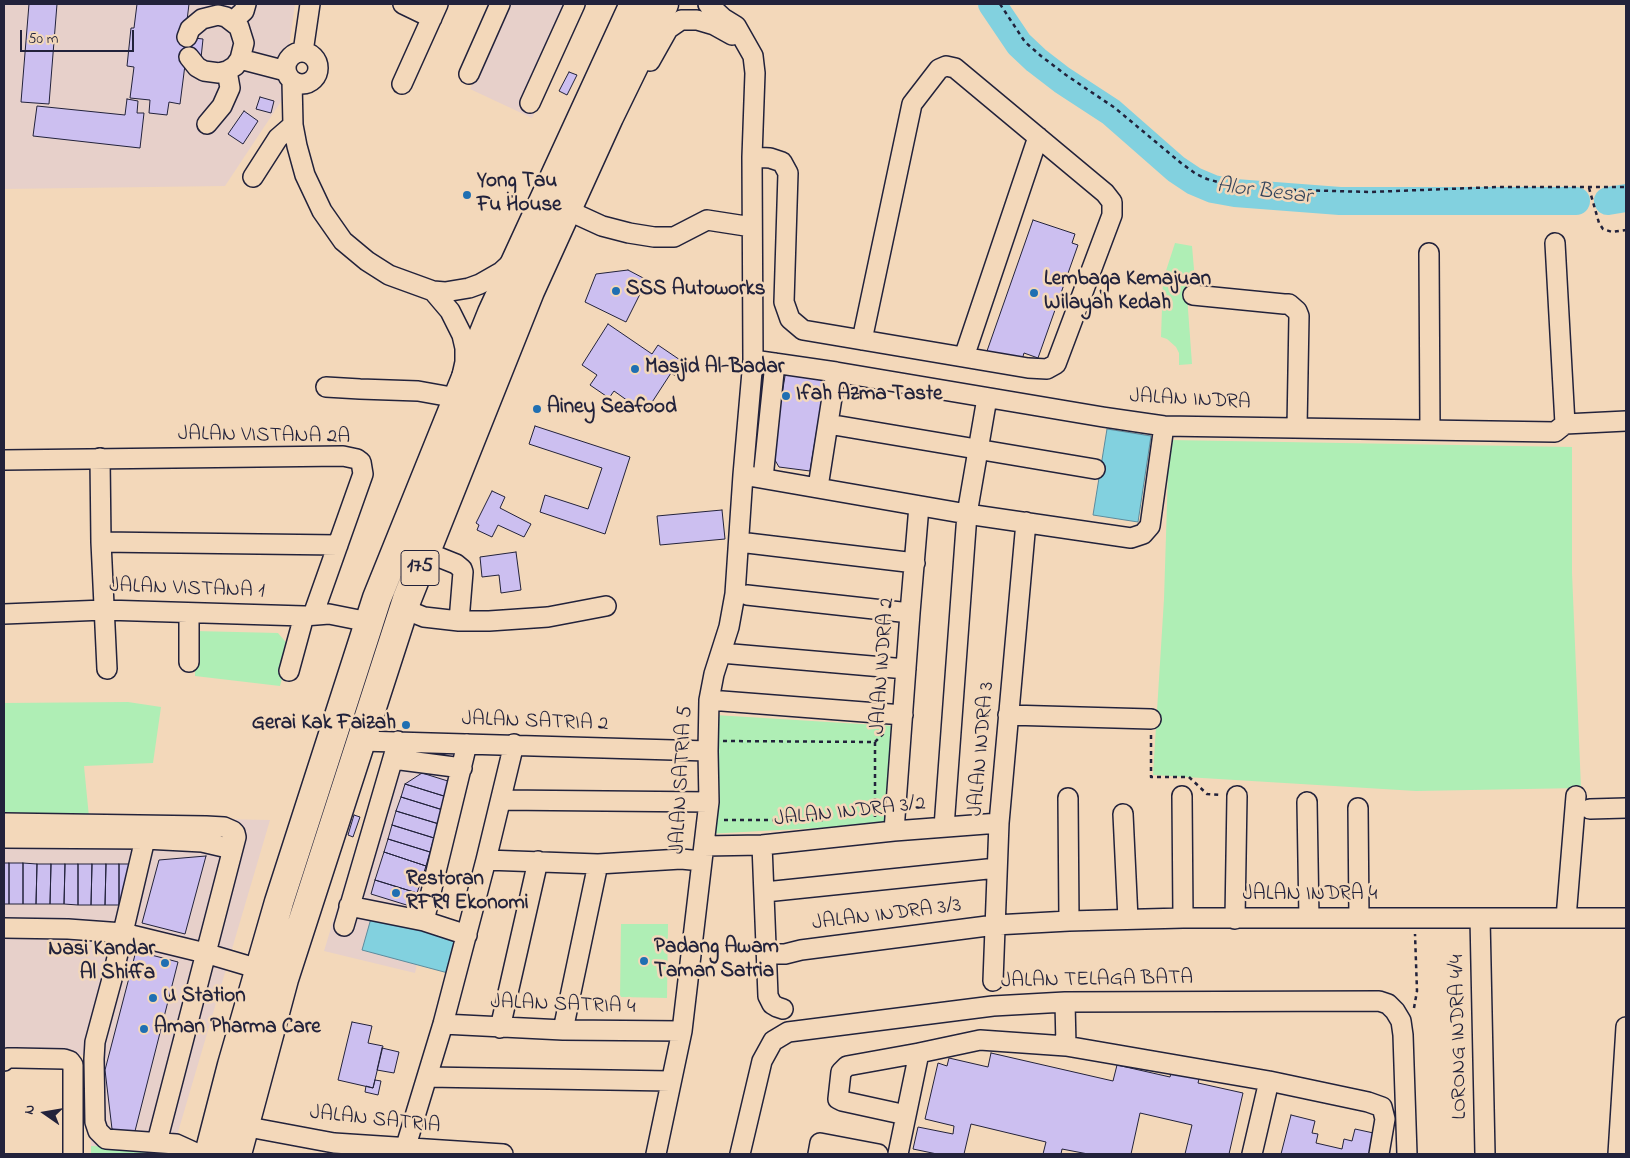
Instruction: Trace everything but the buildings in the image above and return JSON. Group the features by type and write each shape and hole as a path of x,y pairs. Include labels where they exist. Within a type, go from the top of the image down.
{"highway":[{"name":"175","path":"209,1154 259,969 297,843 369,622 457,398 518,255 634,4"},
{"name":"175","path":"237,1154 284,979 404,609 530,291 609,116 664,4"}],"street":[{"path":"233,22 244,12 246,4"},
{"path":"303,52 310,4"},
{"path":"402,84 435,11 403,4"},
{"path":"469,74 500,4"},
{"path":"530,103 575,4"},
{"name":"JALAN SATRIA 5","path":"656,1154 682,1031 714,746 709,700 714,674 729,627 735,594 743,475 754,360 752,157 756,73 753,56 747,43 726,11 708,4"},
{"path":"187,37 190,30 202,18 218,16 226,17 239,28 244,43 234,65 230,88 222,106 207,124"},
{"path":"609,116 639,80 668,29 681,20 706,22 747,43"},
{"path":"297,146 301,115 312,81 316,77 318,66 313,56 303,52 298,53 289,60 293,125 297,146 305,175 322,212 343,241 367,262 389,275 433,291 457,291 480,284 501,272 518,255"},
{"path":"189,57 197,67 204,71 219,73 234,65 289,76 302,84 312,81"},
{"path":"752,157 770,158 782,162 788,173 784,302 790,319 803,330 862,340 964,357 1028,368 1047,369 1056,364 1112,215 1112,202 1105,193 955,68 946,66 939,69 912,104 862,340"},
{"path":"253,177 278,138 293,125"},
{"path":"964,357 1038,137"},
{"path":"567,210 602,226 654,237 674,237 707,220 752,228"},
{"path":"1555,243 1565,424"},
{"path":"1429,253 1430,430"},
{"path":"326,387 360,390 418,391 457,398 465,362 465,348 462,335 450,311 433,291"},
{"path":"1193,295 1284,304 1294,307 1299,316 1296,428"},
{"name":"JALAN INDRA","path":"754,360 1164,426 1555,432 1565,424 1626,421"},
{"path":"764,478 775,363"},
{"path":"818,487 836,372"},
{"path":"944,827 967,514 987,398"},
{"path":"828,424 1094,469"},
{"path":"743,475 967,514 1131,538 1142,534 1150,526 1164,426"},
{"name":"JALAN VISTANA 2A","path":"4,460 343,456 357,459 363,467 363,474 338,545 308,615 289,672"},
{"path":"100,458 100,542 107,669"},
{"name":"JALAN INDRA 2","path":"894,831 920,506"},
{"name":"JALAN INDRA 3","path":"993,981 999,823 1026,522"},
{"path":"100,542 338,545"},
{"path":"739,542 915,563"},
{"path":"426,552 456,564 462,569 459,621"},
{"path":"747,596 910,613"},
{"path":"404,609 424,617 459,621 489,621 548,618 606,606"},
{"name":"JALAN VISTANA 1","path":"4,614 104,610 329,614 369,622"},
{"path":"188,662 189,613"},
{"path":"722,653 906,669"},
{"path":"709,700 903,715"},
{"path":"1008,715 1151,719"},
{"name":"JALAN SATRIA 2","path":"361,742 396,750 467,744 714,746"},
{"path":"424,922 467,744"},
{"path":"405,1149 443,1024 467,935 514,744"},
{"path":"344,926 396,750 462,768"},
{"path":"1182,796 1183,918"},
{"path":"1235,919 1236,796"},
{"path":"1566,918 1576,796"},
{"path":"1068,798 1069,921"},
{"path":"501,800 709,802"},
{"path":"1307,802 1309,918"},
{"path":"1358,808 1359,918"},
{"path":"1590,809 1626,808"},
{"path":"1123,814 1128,919"},
{"path":"4,823 224,827 230,829 236,837 157,1142"},
{"name":"JALAN INDRA 3/2","path":"486,860 598,864 681,859 762,844 999,823"},
{"path":"4,838 145,839 202,842 232,849"},
{"path":"145,839 95,1042 95,1122 98,1131 106,1139 176,1144 198,1154"},
{"path":"762,844 765,892 776,954 768,996 772,1004 784,1009"},
{"path":"500,1028 538,861"},
{"path":"563,1030 598,864"},
{"path":"765,892 997,868"},
{"path":"350,906 424,922 467,935"},
{"name":"JALAN INDRA 4","path":"995,925 1183,918 1626,918"},
{"name":"LORONG INDRA 4/4","path":"1480,918 1485,1154"},
{"name":"JALAN INDRA 3/3","path":"776,954 995,925"},
{"path":"4,928 68,929 123,933 205,953 259,969"},
{"name":"JALAN TELAGA BATA","path":"740,1154 762,1060 773,1041 788,1032 993,1006 1065,1002 1379,1000 1395,1010 1401,1021 1407,1154"},
{"path":"1065,1002 1066,1046"},
{"name":"JALAN SATRIA 4","path":"443,1024 563,1030 682,1031"},
{"path":"1618,1154 1626,1027"},
{"path":"906,1115 848,1103 838,1099 837,1093 841,1072 847,1066 980,1040 1066,1046 1269,1081 1368,1102 1382,1107 1385,1119 1379,1154"},
{"path":"898,1154 919,1053"},
{"path":"4,1061 8,1058 64,1059 70,1061 73,1065 73,1154"},
{"path":"427,1077 670,1081"},
{"path":"1252,1154 1269,1081"},
{"name":"JALAN SATRIA","path":"243,1126 334,1143 503,1154"},
{"path":"818,1154 820,1143 878,1154"}],"path":[{"path":"1000,4 1025,42 1041,56 1115,108 1181,163 1196,174 1207,179 1232,186 1370,192 1498,187 1626,187"},
{"path":"1589,188 1599,223 1603,229 1612,232 1626,230"},
{"path":"1151,719 1151,777 1189,777 1207,794 1236,796"},
{"path":"714,746 875,742 875,820"},
{"path":"720,820 826,820"},
{"path":"1403,1035 1413,1012 1416,991 1414,918"}],"shaded area":[{"path":"4,4 295,4 282,100 225,186 4,189"},
{"path":"509,4 585,4 532,118 470,89"},
{"path":"388,741 469,741 415,973 324,951"},
{"path":"4,815 270,820 173,1149 91,1146 89,1055 4,1055"}],"green space":[{"path":"1175,243 1192,246 1195,281 1186,282 1192,364 1179,365 1179,353 1176,347 1167,339 1161,337 1163,280"},
{"path":"1169,440 1572,447 1572,573 1581,788 1416,791 1153,775 1164,599"},
{"path":"195,631 278,633 290,647 280,686 195,676"},
{"path":"128,702 161,707 153,763 84,766 89,817 4,815 4,703"},
{"path":"715,715 893,726 889,824 707,834"},
{"name":"Padang Awam Taman Satria","path":"621,924 668,924 667,998 620,997"},
{"path":"91,1146 173,1149 172,1154 91,1154"}],"water":[{"path":"1107,429 1151,436 1138,522 1093,515"},
{"path":"372,915 457,937 448,973 362,950"}],"waterway":[{"name":"Alor Besar","path":"992,4 1019,44 1036,60 1062,80 1111,112 1176,169 1194,181 1213,189 1235,193 1340,201 1576,201"},
{"name":"Alor Besar","path":"1608,201 1626,198"}],"place":[{"name":"Yong Tau Fu House","path":"467,195"},
{"name":"SSS Autoworks","path":"616,291"},
{"name":"Lembaga Kemajuan Wilayah Kedah","path":"1034,293"},
{"name":"Masjid Al-Badar","path":"635,369"},
{"name":"Ifah Azma Taste","path":"786,396"},
{"name":"Ainey Seafood","path":"537,409"},
{"name":"Gerai Kak Faizah","path":"406,725"},
{"name":"Restoran RFR9 Ekonomi","path":"396,893"},
{"name":"Padang Awam Taman Satria","path":"644,961"},
{"name":"Nasi Kandar Al Shiffa","path":"165,963"},
{"name":"U Station","path":"153,998"},
{"name":"Aman Pharma Care","path":"144,1029"}]}
